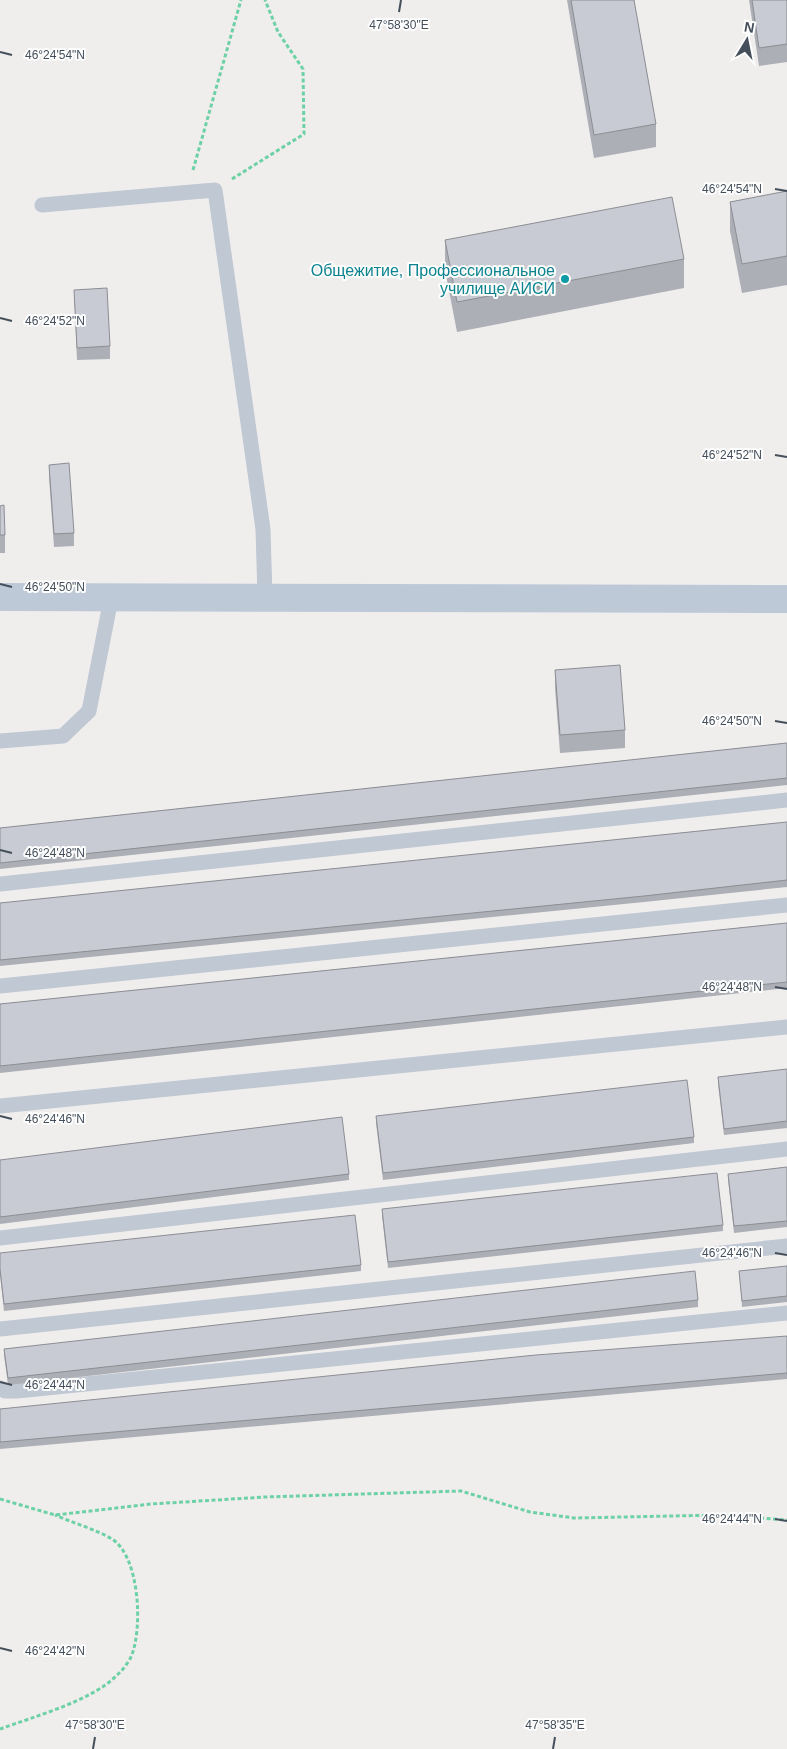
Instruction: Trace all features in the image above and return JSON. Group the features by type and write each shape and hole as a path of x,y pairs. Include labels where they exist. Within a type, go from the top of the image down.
{"main road":[{"path":"0,598 787,599"}],"lane":[{"path":"42,205 215,190 263,529 265,597"},
{"path":"0,741 63,736 88,711 111,599"},
{"path":"0,884 787,800"},
{"path":"0,986 787,905"},
{"path":"0,1106 787,1027"},
{"path":"0,1238 787,1149"},
{"path":"0,1329 787,1246"},
{"path":"0,1388 17,1391 787,1313"}],"path":[{"path":"187,193 241,0"},
{"path":"215,190 304,134 303,68 278,32 265,0"},
{"path":"55,1515 151,1504 255,1498 461,1491 530,1512 574,1518 720,1515 787,1520"},
{"path":"0,1499 55,1515 112,1539 127,1554 136,1579 136,1633 131,1657 117,1676 93,1694 0,1729"}],"building":[{"path":"571,0 634,0 656,124 594,135"},
{"path":"752,0 787,0 787,44 759,48"},
{"path":"787,191 787,256 742,264 730,202"},
{"path":"672,197 684,259 457,302 445,240"},
{"path":"107,288 110,346 77,348 74,290"},
{"path":"69,463 74,533 54,534 49,465"},
{"path":"4,505 5,535 0,535 0,506"},
{"path":"620,665 625,730 560,735 555,670"},
{"path":"787,743 787,778 0,863 0,828"},
{"path":"787,822 787,880 0,960 0,903"},
{"path":"787,923 787,982 0,1066 0,1004"},
{"path":"787,1069 787,1121 724,1129 718,1077"},
{"path":"687,1080 694,1137 383,1173 376,1116"},
{"path":"342,1117 349,1174 0,1217 0,1160"},
{"path":"787,1167 787,1221 734,1226 728,1174"},
{"path":"717,1173 723,1225 388,1262 382,1209"},
{"path":"355,1215 361,1265 4,1304 0,1253"},
{"path":"787,1266 787,1296 742,1301 739,1271"},
{"path":"695,1271 698,1300 8,1378 4,1349"},
{"path":"787,1336 787,1373 0,1442 0,1409 536,1355"}],"place":[{"name":"Общежитие, Профессиональное училище АИСИ","path":"565,279"}]}
